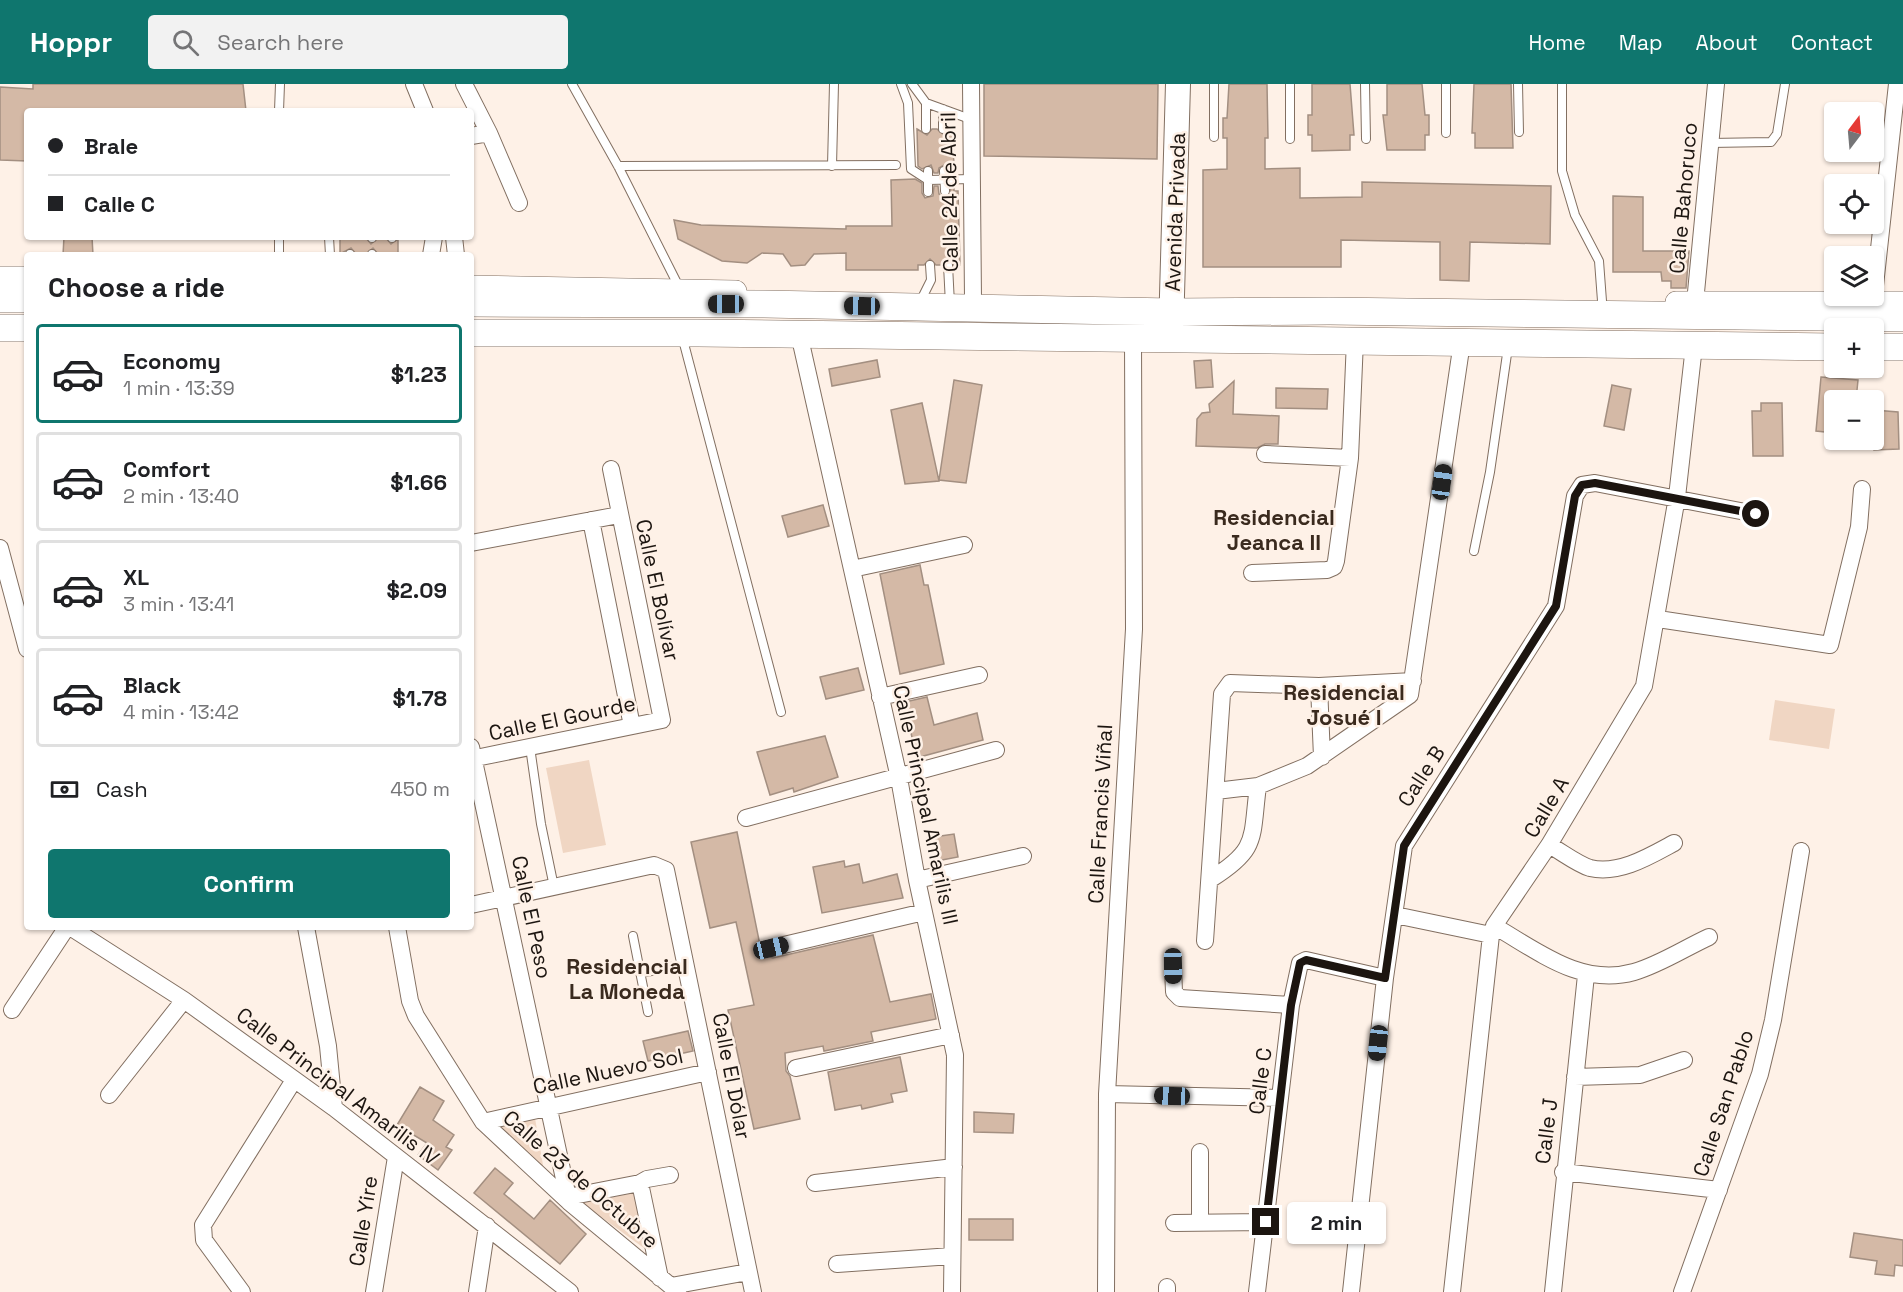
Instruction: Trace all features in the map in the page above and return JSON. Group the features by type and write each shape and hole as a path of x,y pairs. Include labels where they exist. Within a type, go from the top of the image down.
{"main road":[{"name":"Avenida Privada","path":"1171,340 1178,84"},
{"path":"474,303 684,296 1329,311 1872,310 1903,318"},
{"path":"0,299 24,299"},
{"path":"0,328 24,328"},
{"path":"474,333 799,334 1824,347"},
{"path":"1884,347 1903,348"}],"street":[{"path":"414,84 424,108"},
{"path":"464,84 489,133 519,203"},
{"name":"Calle 24 de Abril","path":"958,301 966,242 966,214 972,179 971,84"},
{"name":"Calle Bahoruco","path":"1695,310 1716,84"},
{"path":"1897,84 1872,310 1903,302"},
{"path":"474,136 489,133"},
{"path":"0,277 24,277"},
{"path":"474,286 684,296"},
{"path":"1172,307 1359,299 1602,301 1695,310"},
{"name":"Calle Principal Amarilis III","path":"799,334 899,778 917,880 955,1054 952,1292"},
{"name":"Calle Francis Viñal","path":"1106,1292 1107,1094 1134,629 1133,338"},
{"path":"1252,573 1327,570 1334,567 1350,458 1356,340"},
{"path":"1216,791 1258,786 1287,775 1322,757 1406,700 1413,681 1462,342"},
{"name":"Calle A","path":"1452,1292 1492,931 1550,845 1644,686 1658,619 1677,497 1694,346"},
{"path":"1265,454 1350,458"},
{"name":"Calle El Bolívar","path":"611,469 662,720"},
{"name":"Calle B","path":"1351,1292 1385,978 1404,846 1556,606 1575,496 1578,490 1582,485 1595,483 1756,514"},
{"path":"1658,619 1830,645 1859,527 1862,489"},
{"path":"474,542 619,514"},
{"path":"591,520 632,726"},
{"path":"852,569 964,544"},
{"path":"0,548 24,638"},
{"path":"880,697 979,675"},
{"path":"1205,941 1222,694 1230,683 1319,686 1413,681"},
{"path":"1319,686 1322,757"},
{"name":"Calle El Gourde","path":"474,755 530,747 662,720"},
{"path":"746,818 996,750"},
{"name":"Calle El Peso","path":"474,764 505,898 568,1200"},
{"path":"1211,879 1244,855 1250,843 1258,786"},
{"path":"1550,845 1590,868 1611,868 1629,865 1674,843"},
{"name":"Calle San Pablo","path":"1682,1292 1760,1074 1773,1020 1801,851"},
{"path":"917,880 1023,856"},
{"name":"Calle El Dólar","path":"554,887 654,865 666,870 753,1292"},
{"path":"474,904 554,887"},
{"path":"771,948 924,912"},
{"path":"1395,915 1492,931 1586,975 1611,977 1636,972 1709,937"},
{"path":"12,1010 67,930"},
{"name":"Calle Principal Amarilis IV","path":"74,930 184,1000 334,1108 570,1292"},
{"path":"307,930 328,1046 334,1108"},
{"name":"Calle 23 de Octubre","path":"397,930 410,1001 416,1016 483,1122 568,1200 670,1285"},
{"name":"Calle C","path":"1257,1292 1291,1005 1300,963 1306,960 1385,978"},
{"path":"1173,966 1174,992 1180,998 1291,1005"},
{"name":"Calle J","path":"1553,1292 1563,1172 1586,975"},
{"path":"108,1095 184,1000"},
{"path":"796,1068 951,1035"},
{"path":"1575,1077 1640,1075 1684,1060"},
{"name":"Calle Nuevo Sol","path":"483,1122 708,1072"},
{"path":"242,1292 204,1240 203,1225 294,1080"},
{"path":"1107,1094 1280,1098"},
{"path":"1200,1152 1200,1222"},
{"name":"Calle Yire","path":"374,1292 396,1156"},
{"path":"815,1183 954,1167"},
{"path":"1563,1172 1719,1190"},
{"path":"568,1200 670,1175"},
{"path":"640,1183 670,1285 748,1272"},
{"path":"1174,1223 1266,1222"},
{"path":"477,1292 487,1226"},
{"path":"837,1264 952,1256"}],"lane":[{"path":"279,108 280,84"},
{"path":"572,84 618,166 684,296"},
{"path":"832,166 834,84"},
{"path":"901,84 908,103 912,169 928,176 945,175 972,179"},
{"path":"912,84 926,103 970,119"},
{"path":"1214,84 1214,137"},
{"path":"1290,84 1290,139"},
{"path":"1365,84 1366,139"},
{"path":"1446,84 1446,133"},
{"path":"1518,84 1519,132"},
{"path":"1562,84 1562,171 1575,215 1599,261 1602,301"},
{"path":"1710,143 1771,142 1777,134 1785,84"},
{"path":"926,103 926,129"},
{"path":"943,109 944,129"},
{"path":"618,166 896,165"},
{"path":"945,175 945,192"},
{"path":"928,176 928,192"},
{"path":"919,303 931,280 930,265"},
{"path":"948,265 958,301"},
{"path":"682,333 781,712"},
{"path":"1474,551 1490,472 1508,343"},
{"path":"530,747 540,824 554,887"},
{"path":"633,936 648,1012"},
{"path":"641,973 686,964"}],"shaded area":[{"path":"1775,700 1835,709 1829,749 1769,740"},
{"path":"589,760 606,845 563,853 546,768"},
{"path":"535,1118 544,1171 495,1125"},
{"path":"634,1193 648,1251 582,1203"}],"building":[{"path":"33,84 243,84 246,108 24,108 24,161 0,160 0,87 33,89"},
{"path":"984,84 1158,84 1157,159 984,156"},
{"path":"1229,84 1267,84 1268,138 1265,138 1265,169 1300,168 1300,198 1362,197 1362,182 1551,186 1550,244 1470,242 1469,281 1440,280 1440,242 1341,240 1341,267 1203,267 1203,170 1227,169 1227,138 1223,138 1223,118 1227,118"},
{"path":"1312,84 1350,84 1354,135 1350,135 1350,150 1312,151 1312,135 1308,135 1308,115 1312,115"},
{"path":"1387,84 1422,84 1425,115 1429,115 1429,135 1425,135 1425,150 1387,150 1383,115 1387,115"},
{"path":"1474,84 1511,84 1513,148 1475,148 1475,133 1472,133"},
{"path":"917,129 927,135 932,129 937,129 944,135 953,129 954,173 950,173 949,167 944,165 939,168 938,173 934,173 931,165 922,169 918,166"},
{"path":"915,179 922,183 922,193 925,198 933,196 934,186 938,186 939,194 945,197 950,194 951,186 954,186 954,191 958,191 960,265 954,265 948,259 942,265 936,265 930,259 924,265 918,265 918,270 846,270 846,253 814,254 805,265 791,266 783,254 762,253 747,263 722,261 678,239 674,220 701,225 846,229 846,226 892,226 891,180"},
{"path":"1613,196 1643,197 1643,251 1689,251 1686,288 1671,288 1671,281 1662,281 1661,272 1613,272"},
{"path":"64,240 92,240 93,252 63,252"},
{"path":"340,240 368,240 371,244 376,240 388,240 391,244 398,240 398,252 376,252 373,248 368,252 354,252 351,248 340,252"},
{"path":"877,360 880,377 832,386 829,369"},
{"path":"1211,360 1213,387 1196,388 1194,361"},
{"path":"1821,377 1858,380 1857,390 1824,390 1824,432 1816,431"},
{"path":"954,380 982,385 966,483 939,480"},
{"path":"1234,381 1233,414 1279,416 1278,444 1265,444 1257,448 1196,446 1197,419 1202,413 1210,412 1209,404"},
{"path":"1612,385 1631,389 1624,430 1604,426"},
{"path":"1276,388 1328,389 1327,409 1276,408"},
{"path":"922,403 939,481 905,484 891,410"},
{"path":"1761,403 1782,403 1783,456 1753,456 1752,411 1761,411"},
{"path":"1884,411 1898,412 1899,449 1884,450"},
{"path":"823,505 829,526 788,537 782,516"},
{"path":"920,565 924,585 928,585 944,664 900,674 880,574"},
{"path":"858,668 864,690 826,699 820,677"},
{"path":"927,697 934,725 977,713 983,740 916,758 905,702"},
{"path":"825,736 838,777 794,792 793,788 770,795 757,752"},
{"path":"737,832 762,955 773,958 873,935 890,1002 931,994 936,1019 871,1032 873,1041 824,1051 823,1046 785,1053 786,1071 790,1076 800,1119 754,1129 728,1010 754,1005 736,922 710,928 691,842"},
{"path":"954,834 958,857 931,862 927,838"},
{"path":"844,861 845,867 859,864 863,883 897,874 903,898 822,913 813,867"},
{"path":"688,1031 693,1051 648,1061 643,1041"},
{"path":"900,1057 907,1091 891,1094 893,1102 862,1109 861,1105 835,1110 828,1072"},
{"path":"420,1087 444,1101 433,1120 454,1135 446,1147 452,1150 438,1170 418,1155 427,1143 397,1125"},
{"path":"974,1112 1014,1114 1013,1133 974,1132"},
{"path":"495,1168 513,1183 504,1194 534,1219 550,1200 586,1234 560,1264 474,1193"},
{"path":"969,1219 1013,1219 1013,1240 969,1240"},
{"path":"1854,1233 1903,1240 1903,1266 1895,1265 1894,1276 1875,1274 1877,1261 1850,1257"}],"district":[{"name":"Residencial Jeanca II","path":"1274,530"},
{"name":"Residencial Josué I","path":"1344,704"},
{"name":"Residencial La Moneda","path":"627,978"}],"route":[{"path":"1266,1222 1291,1005 1300,963 1306,960 1385,978 1404,846 1556,606 1575,496 1582,485 1595,483 1756,514"}]}
